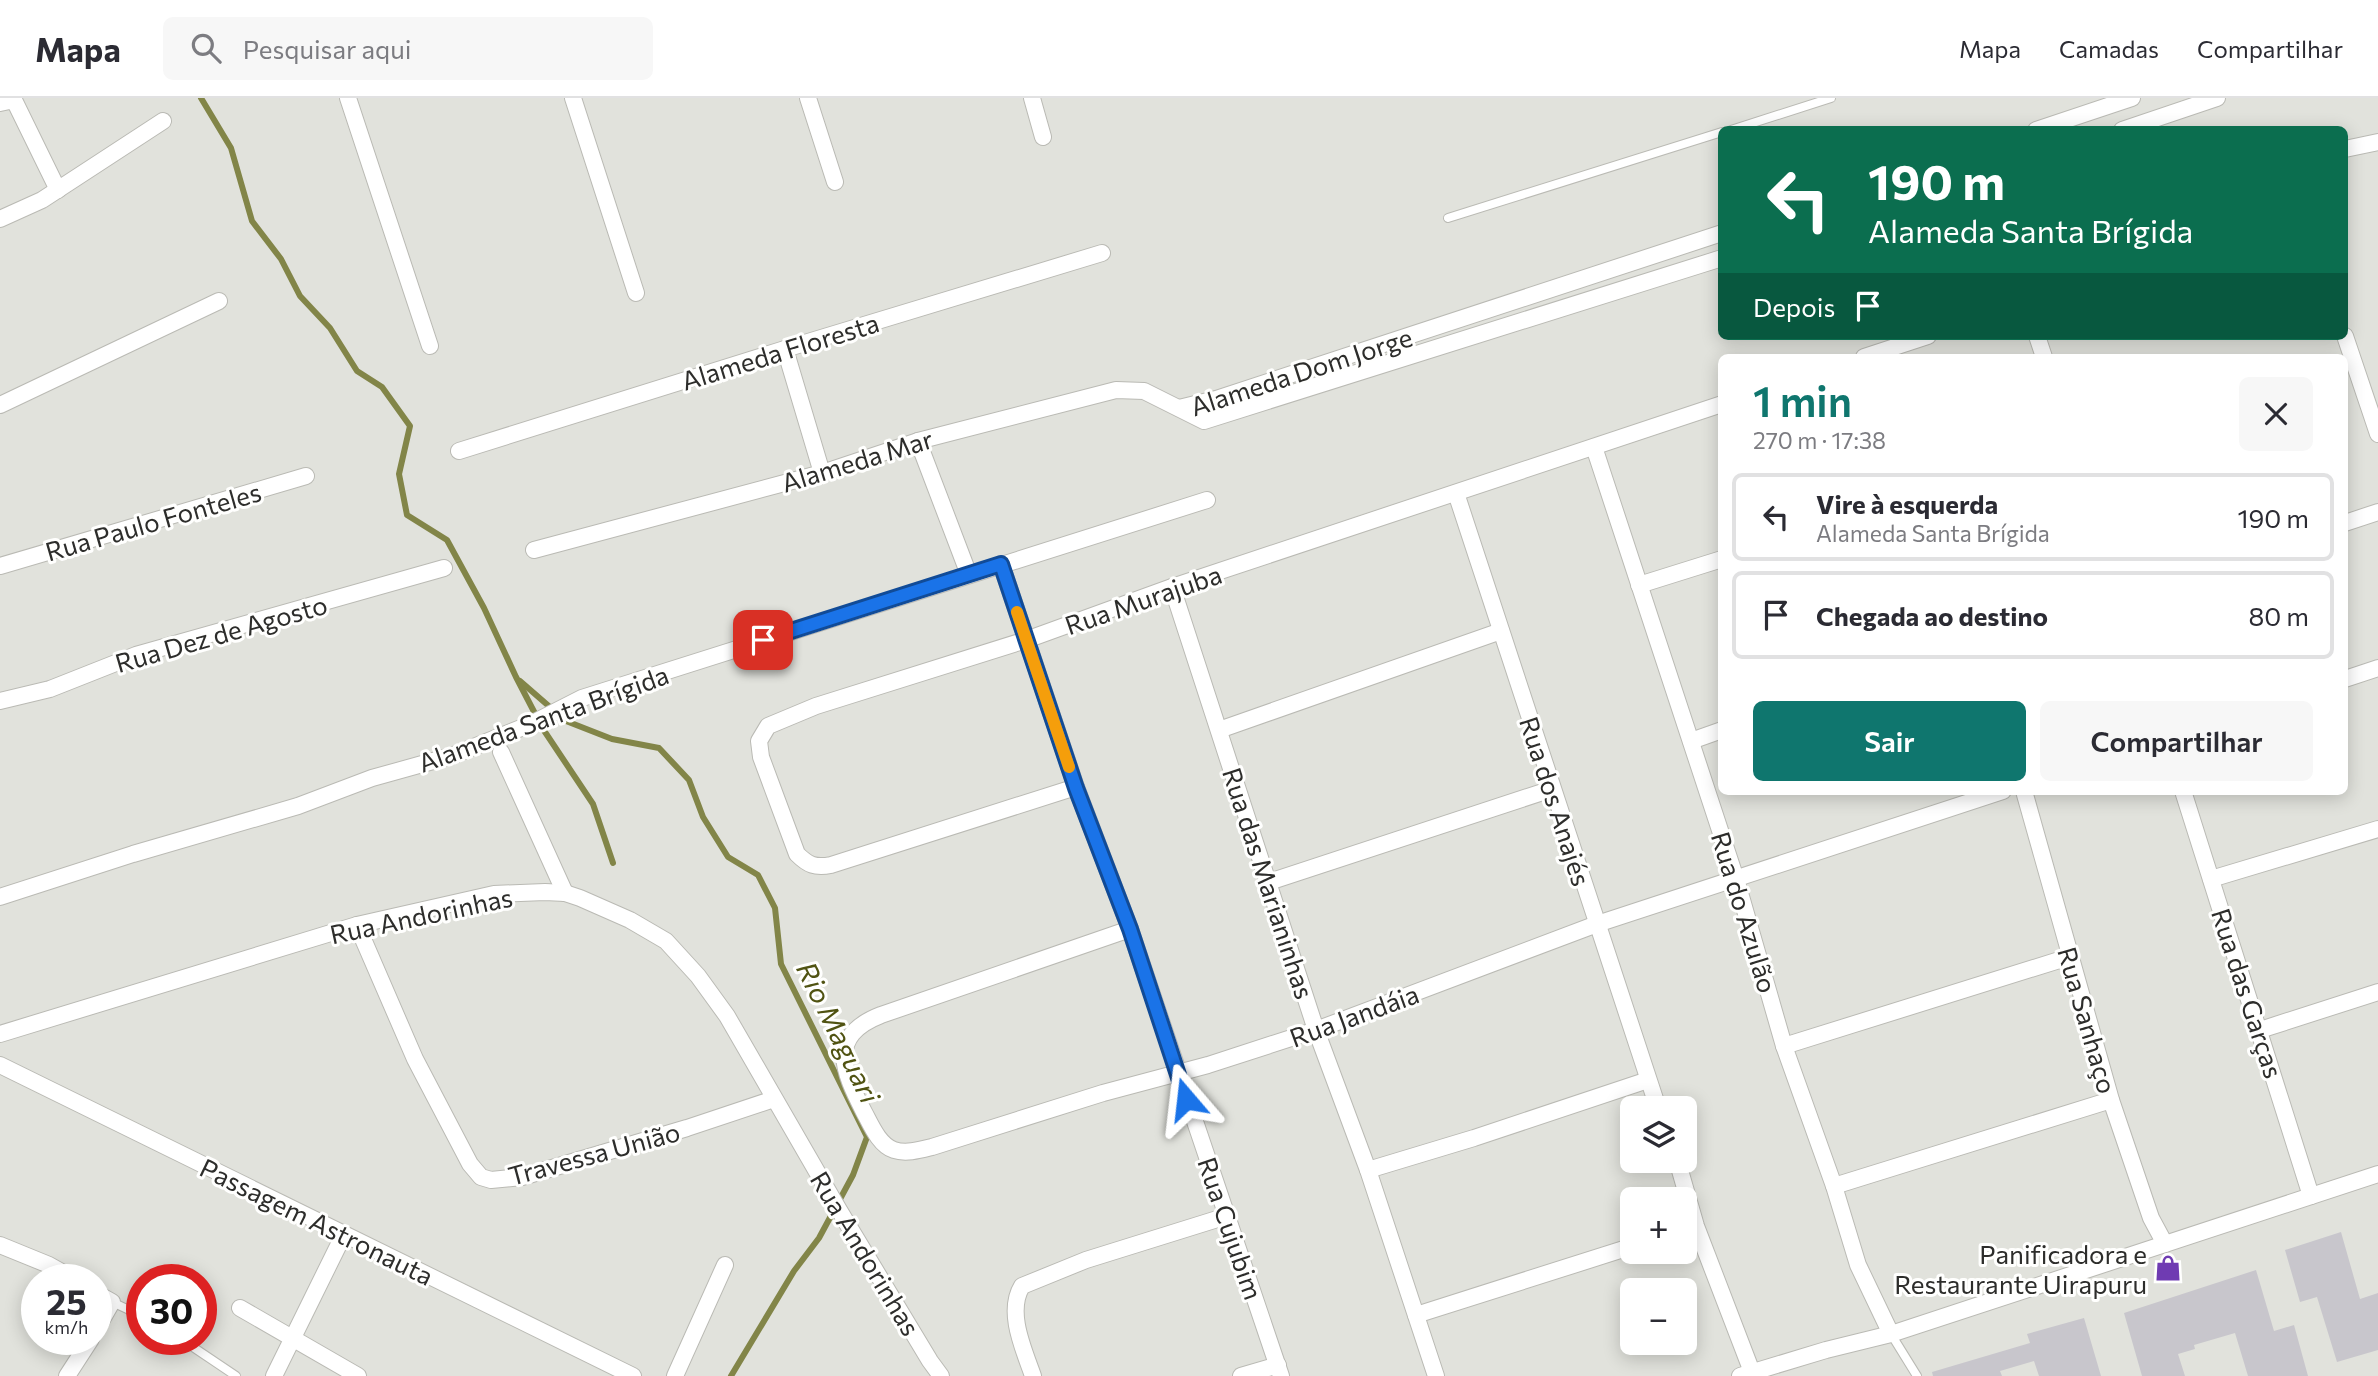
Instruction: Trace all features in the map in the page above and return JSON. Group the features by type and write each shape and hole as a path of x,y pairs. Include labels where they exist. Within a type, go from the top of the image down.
{"street":[{"path":"348,98 430,346"},
{"path":"573,98 636,293"},
{"path":"808,98 835,181"},
{"path":"1032,98 1043,137"},
{"path":"2048,126 2132,98"},
{"path":"2134,126 2217,98"},
{"path":"0,103 14,100 58,190"},
{"path":"0,219 42,200 163,121"},
{"path":"2348,148 2378,141"},
{"name":"Alameda Dom Jorge","path":"1179,408 1216,399 1718,234"},
{"name":"Alameda Floresta","path":"459,451 1101,253"},
{"name":"Alameda Dom Jorge","path":"1179,408 1204,421 1718,258"},
{"path":"0,405 219,301"},
{"path":"1885,354 1918,340"},
{"path":"785,349 822,473"},
{"path":"2349,362 2378,434"},
{"name":"Alameda Mar","path":"534,550 822,473 918,441 1116,390 1144,391 1179,408"},
{"name":"Rua Murajuba","path":"1076,788 821,867 806,863 797,854 759,748 762,733 768,726 816,706 1026,640 1172,587 1718,405"},
{"path":"918,441 969,575"},
{"name":"Rua do Azulão","path":"1594,447 1736,878 1784,1046 1835,1185 1858,1265 1891,1334"},
{"name":"Rua Paulo Fonteles","path":"0,566 306,476"},
{"name":"Rua dos Anajés","path":"1456,493 1654,1096"},
{"name":"Alameda Santa Brígida","path":"0,897 133,854 298,806 372,778 451,756 531,724 582,698 1207,500"},
{"path":"2348,522 2378,512"},
{"path":"1639,585 1718,560"},
{"name":"Rua Cujubim","path":"1001,564 1076,788 1130,929 1280,1371"},
{"name":"Rua Dez de Agosto","path":"0,701 50,689 136,655 444,568"},
{"name":"Rua das Marianinhas","path":"1172,587 1316,1030 1368,1170 1436,1376"},
{"path":"1219,730 1501,631"},
{"path":"2348,678 2378,668"},
{"path":"1691,741 1718,731"},
{"path":"501,752 565,893"},
{"path":"1269,882 1552,789"},
{"name":"Rua Jandáia","path":"1130,929 914,1003 866,1021 855,1029 848,1039 843,1058 847,1077 876,1134 894,1150 913,1151 942,1145 1103,1093 1316,1030 1597,924 1991,795"},
{"name":"Rua Sanhaço","path":"2025,795 2069,957 2112,1100 2151,1218 2165,1244"},
{"name":"Rua das Garças","path":"2184,795 2311,1196"},
{"path":"2211,879 2378,829"},
{"name":"Rua Andorinhas","path":"0,1034 357,925 494,894 565,893 630,920 677,950 727,1016 839,1210 930,1361 942,1376"},
{"name":"Travessa União","path":"357,925 415,1059 470,1164 481,1177 491,1180 522,1177 775,1099"},
{"path":"1784,1046 2069,957"},
{"path":"2260,1030 2378,992"},
{"name":"Passagem Astronauta","path":"0,1065 633,1376"},
{"path":"1368,1170 1648,1080"},
{"path":"1835,1185 2112,1100"},
{"path":"1697,1244 1746,1374 1891,1334 2378,1174"},
{"path":"1033,1376 1018,1327 1015,1304 1018,1292 1030,1281 1086,1260 1227,1216"},
{"path":"274,1376 344,1234"},
{"path":"0,1245 46,1264"},
{"path":"1416,1315 1620,1250"},
{"path":"675,1376 725,1265"},
{"path":"240,1308 358,1376"},
{"path":"67,1376 81,1355"},
{"path":"1241,1376 1280,1371"}],"lane":[{"path":"1744,126 1831,98"},
{"path":"1448,218 1718,133"},
{"path":"112,1302 126,1309"},
{"path":"1891,1334 1917,1376"},
{"path":"205,1355 236,1376"}],"building":[{"path":"2341,1232 2360,1299 2378,1293 2378,1350 2337,1362 2317,1297 2300,1302 2285,1250"},
{"path":"2256,1270 2274,1331 2294,1325 2308,1376 2248,1376 2235,1333 2194,1345 2195,1349 2178,1354 2185,1376 2142,1376 2124,1313"},
{"path":"2084,1318 2101,1376 2039,1376 2034,1361 2000,1371 2002,1376 1933,1376 1932,1372 2030,1343 2027,1334"}],"waterway":[{"path":"201,98 231,148 252,221 281,259 300,296 330,328 357,371 382,387 410,426 399,474 407,515 447,540 484,608 543,729 593,804 613,863"},
{"name":"Rio Maguari","path":"520,681 566,721 612,739 659,748 689,780 703,817 728,857 758,875 775,908 781,964 867,1137 853,1175 819,1238 794,1271 731,1376"}],"slow traffic":[{"path":"1017,612 1069,767"}],"place":[{"name":"Panificadora e Restaurante Uirapuru","path":"2168,1268"}],"route":[{"path":"763,640 1001,564 1076,788 1130,929 1186,1099"}]}
